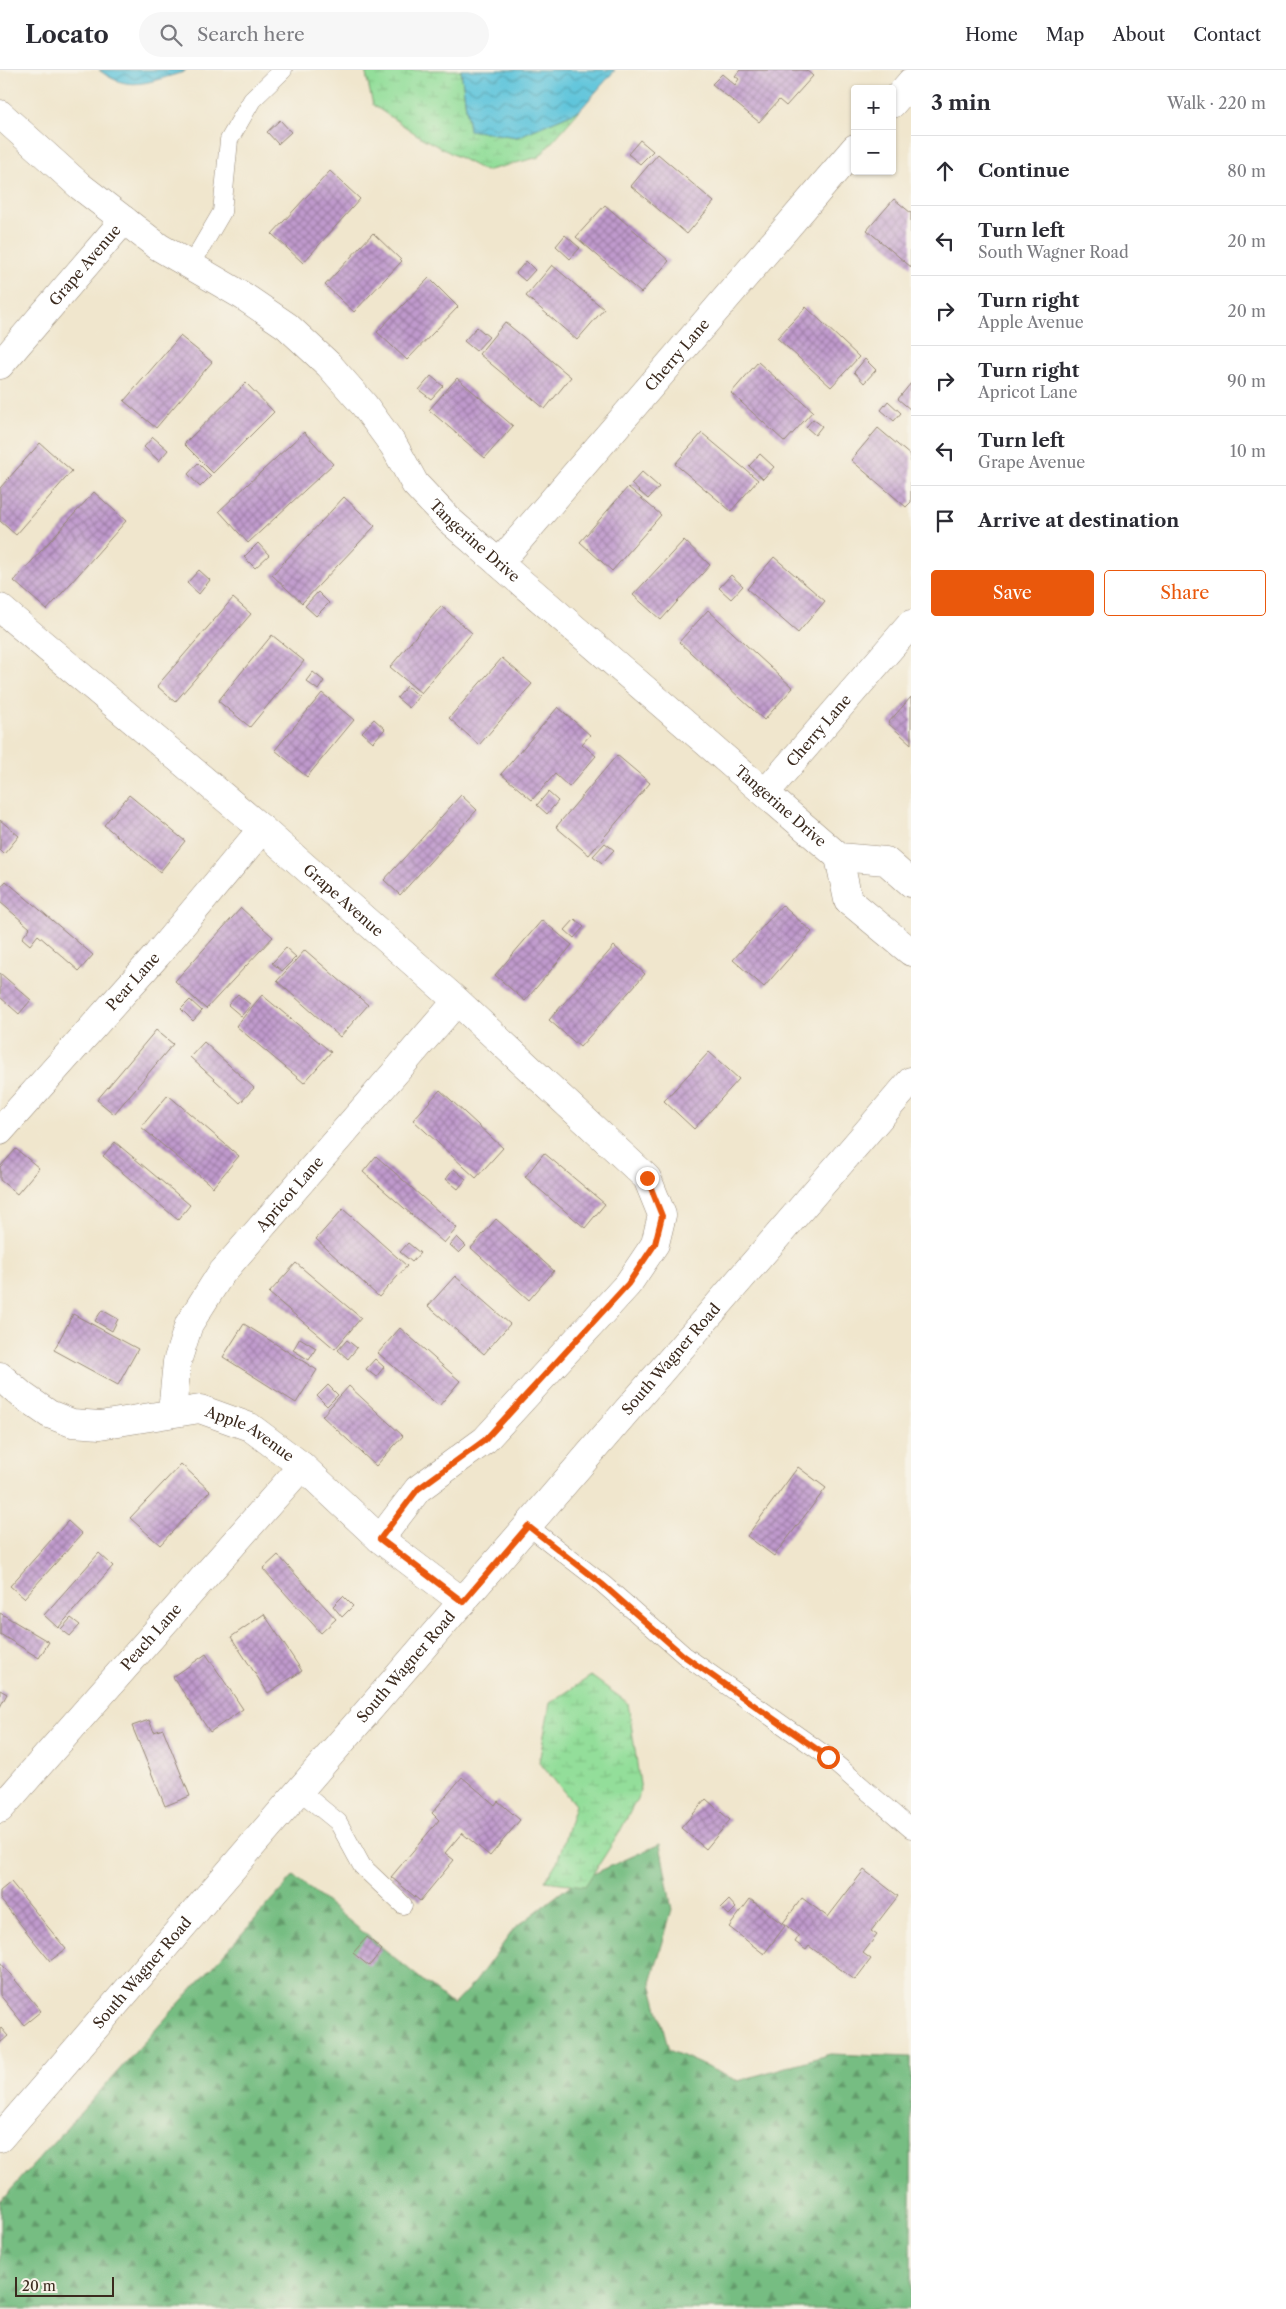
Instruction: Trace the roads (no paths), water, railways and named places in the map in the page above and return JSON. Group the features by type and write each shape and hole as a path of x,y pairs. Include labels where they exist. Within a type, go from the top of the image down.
{"street":[{"path":"896,99 911,82"},
{"name":"Grape Avenue","path":"0,114 80,186 124,220 0,365"},
{"name":"Cherry Lane","path":"499,563 851,153"},
{"name":"Tangerine Drive","path":"124,220 159,247 243,296 287,326 329,365 364,405 394,446 415,484 449,520 840,857 886,861 911,883"},
{"name":"Grape Avenue","path":"0,608 262,829 457,1001 647,1178 662,1216 655,1244 628,1284 485,1440 418,1489 380,1539"},
{"name":"Cherry Lane","path":"766,792 911,624"},
{"name":"Pear Lane","path":"0,1131 157,955 262,829"},
{"name":"Tangerine Drive","path":"840,857 848,900 911,952"},
{"name":"Apricot Lane","path":"172,1412 177,1362 190,1324 220,1275 457,1001"},
{"name":"South Wagner Road","path":"0,2138 911,1081"},
{"name":"Apple Avenue","path":"0,1376 22,1396 49,1414 72,1423 100,1425 200,1409 250,1427 302,1466 380,1539 463,1602"},
{"name":"Peach Lane","path":"0,1809 302,1466"}],"lane":[{"path":"191,265 222,212 229,140 252,100 284,70"},
{"path":"528,1526 602,1584 684,1656 828,1757 911,1829"},
{"path":"300,1791 338,1822 362,1866 403,1905"}],"water":[{"path":"99,70 186,70 150,82 130,84 120,82"},
{"path":"461,70 615,70 580,110 517,137 469,130"}]}
